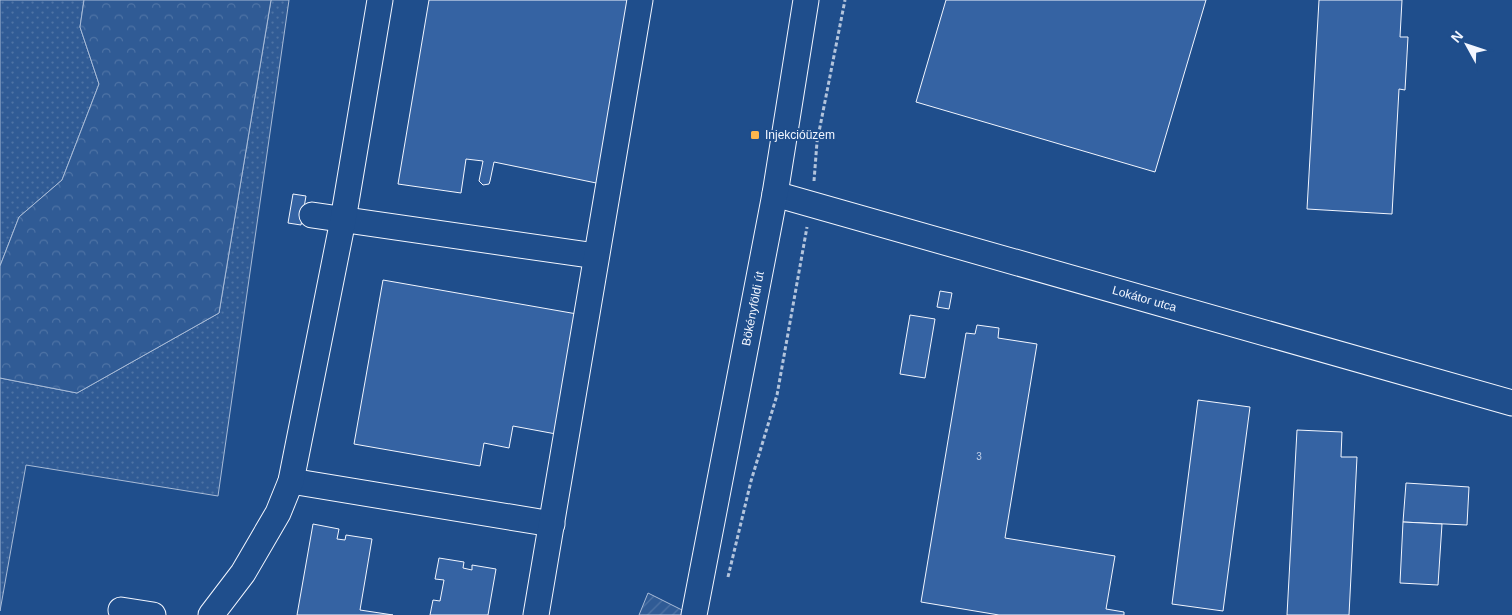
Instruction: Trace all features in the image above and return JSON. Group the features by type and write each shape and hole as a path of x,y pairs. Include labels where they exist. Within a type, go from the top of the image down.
{"street":[{"path":"211,615 243,573 278,513 291,481 343,220 380,0"},
{"path":"536,615 640,0"},
{"name":"Bökényföldi út","path":"694,615 775,194 806,0"},
{"name":"Lokátor utca","path":"775,194 1512,403"},
{"path":"312,215 596,256"},
{"path":"291,481 552,524"},
{"path":"121,610 152,615"}],"path":[{"path":"725,586 751,481 778,395 812,204 817,142 845,0"}],"green space":[{"path":"0,0 84,0 80,27 99,84 62,180 19,217 0,266"},
{"path":"84,0 271,0 219,313 77,393 0,378 0,266 19,217 62,180 99,84 80,27"},
{"path":"271,0 289,0 218,496 26,465 0,611 0,378 77,393 219,313"},
{"path":"648,593 692,615 639,615"}],"building":[{"path":"429,0 635,0 606,185 494,162 489,184 483,185 479,181 483,161 466,159 461,193 398,184"},
{"path":"946,0 1206,0 1155,172 916,102"},
{"path":"1319,0 1402,0 1400,37 1408,37 1405,90 1399,89 1392,214 1307,209"},
{"path":"293,194 306,196 301,225 288,223"},
{"path":"383,280 577,314 556,434 513,426 509,448 484,443 480,466 354,444"},
{"path":"940,291 952,293 949,309 937,307"},
{"path":"910,315 935,319 925,378 900,374"},
{"path":"977,325 999,328 998,338 1037,344 1005,538 1115,556 1106,609 1124,612 1124,615 999,615 921,602 966,333 975,334"},
{"path":"1198,400 1250,407 1223,611 1172,604"},
{"path":"1297,430 1342,432 1341,457 1357,457 1349,615 1287,615"},
{"path":"1406,483 1469,487 1467,525 1403,522"},
{"path":"1403,522 1442,524 1438,585 1400,583"},
{"path":"313,524 339,529 337,539 345,540 346,535 372,539 360,610 393,615 297,615"},
{"path":"439,558 464,562 463,568 472,570 472,565 496,569 488,615 430,615 433,600 440,601 444,580 435,579"}],"place":[{"name":"Injekcióüzem","path":"755,135"}]}
